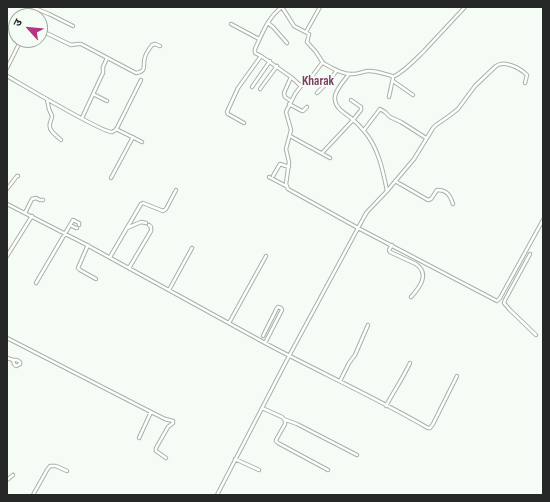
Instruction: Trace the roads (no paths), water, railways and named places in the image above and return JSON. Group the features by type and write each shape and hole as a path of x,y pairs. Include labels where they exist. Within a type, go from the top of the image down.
{"street":[{"path":"32,7 73,26"},
{"path":"301,86 270,61 254,51 268,23 275,13 282,7 293,25 309,35 307,40 308,43 323,63 349,74 371,71 393,77"},
{"path":"306,32 320,7"},
{"path":"393,77 415,60 465,7"},
{"path":"268,23 287,43"},
{"path":"231,24 260,39"},
{"path":"48,34 71,45 81,44 138,73 141,72 144,67 144,59 151,46 154,44 160,46"},
{"path":"7,68 17,48"},
{"path":"244,123 227,112 238,88 261,56"},
{"path":"82,118 102,75 103,67 107,58"},
{"path":"252,87 270,61"},
{"path":"287,186 289,161 286,149 291,128 286,113 294,94 310,79 320,64 323,63"},
{"path":"217,495 289,356 367,212 396,181 414,158 436,124 455,112 476,86 498,64 504,63 521,70 527,75 525,83"},
{"path":"260,89 276,66"},
{"path":"317,93 324,87 337,70"},
{"path":"349,74 336,93 335,100 341,110 364,130 370,139 382,168 387,191"},
{"path":"7,76 82,118 113,132 141,80"},
{"path":"291,77 284,93 285,97 290,103 302,111 307,107"},
{"path":"389,97 393,77"},
{"path":"393,81 413,95"},
{"path":"93,94 107,101"},
{"path":"47,99 52,116 50,129 61,140"},
{"path":"322,153 362,109 352,100"},
{"path":"364,130 380,110 426,138"},
{"path":"116,128 142,142"},
{"path":"290,136 330,158"},
{"path":"111,178 133,137"},
{"path":"273,176 280,164 289,167"},
{"path":"7,189 16,176 18,176"},
{"path":"269,177 287,186 288,189 294,193 358,228 497,301 543,220"},
{"path":"396,181 428,200 431,199 437,190 449,193 453,204"},
{"path":"110,257 141,204 143,203 165,211 176,190"},
{"path":"25,213 32,198 44,200"},
{"path":"7,204 88,245 289,356 429,428 457,376"},
{"path":"7,256 32,216"},
{"path":"36,284 65,233 73,220 79,224 76,228 70,225"},
{"path":"127,228 141,222 148,224 151,227 151,230 129,268"},
{"path":"88,245 78,268 96,279"},
{"path":"392,245 389,250 390,252 416,264 422,271 422,281 411,297"},
{"path":"168,290 192,248"},
{"path":"530,254 504,300 504,303 536,335"},
{"path":"230,323 266,256"},
{"path":"263,336 277,308 281,307 282,310 265,343"},
{"path":"340,381 355,355 368,325"},
{"path":"7,338 165,419 174,421 168,427 156,448 156,452 166,458"},
{"path":"7,358 12,360"},
{"path":"386,406 410,363"},
{"path":"262,408 357,455"},
{"path":"139,438 151,412"},
{"path":"285,420 285,424 276,440 277,442 328,470"},
{"path":"235,459 259,470"},
{"path":"33,495 50,466 56,466 67,471"},
{"path":"7,480 13,475"}],"district":[{"name":"Kharak","path":"318,82"}]}
